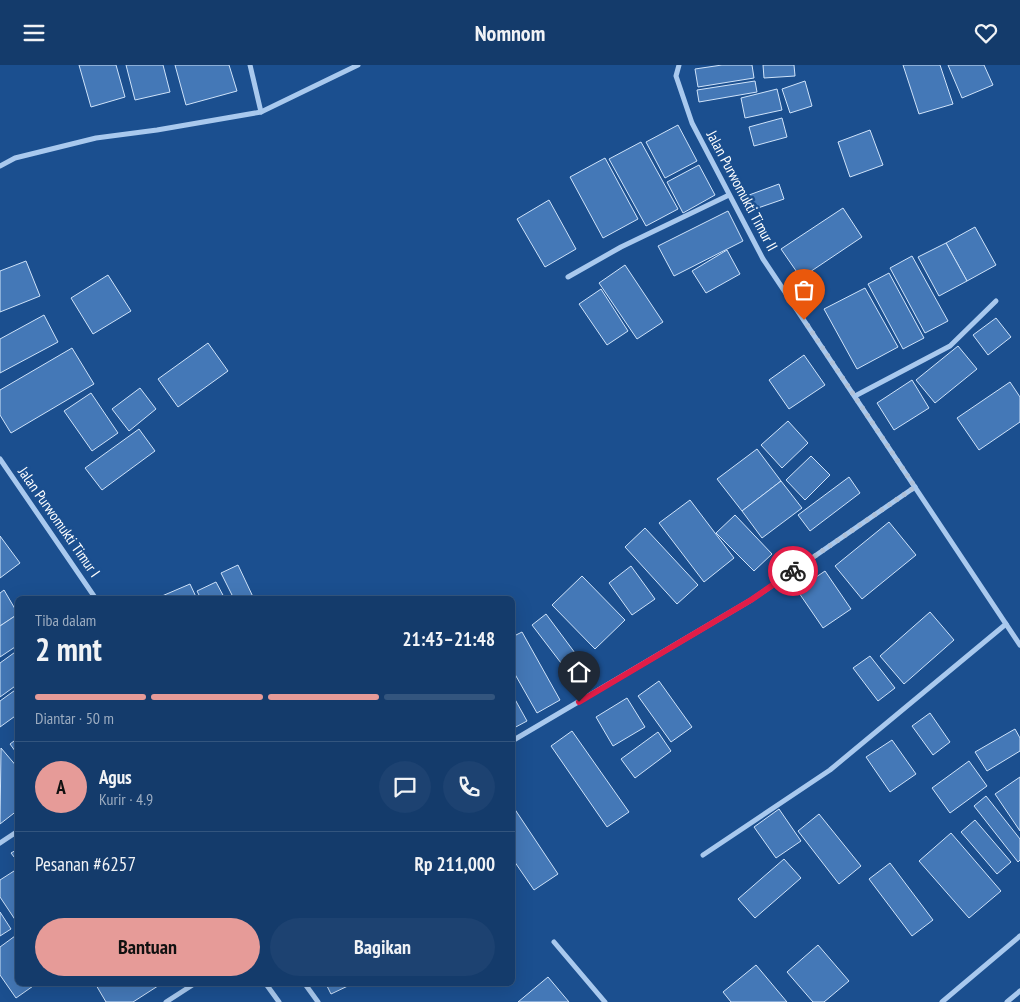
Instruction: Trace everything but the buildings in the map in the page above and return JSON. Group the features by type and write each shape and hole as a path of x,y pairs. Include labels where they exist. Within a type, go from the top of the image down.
{"street":[{"path":"250,65 261,112"},
{"path":"0,166 15,158 96,138 157,130 261,112 358,65"},
{"name":"Jalan Purwomukti Timur II","path":"679,65 676,76 686,110 728,195 763,259 1020,645"},
{"path":"568,277 621,247 728,195"},
{"path":"855,396 950,346 996,301"},
{"name":"Jalan Purwomukti Timur I","path":"0,459 94,596"},
{"path":"515,739 751,600 915,487"},
{"path":"703,855 830,770 1006,624"},
{"path":"0,843 15,833"},
{"path":"942,1002 1020,936"},
{"path":"554,942 605,1002"},
{"path":"166,1002 191,986"},
{"path":"267,986 279,1002"},
{"path":"306,986 318,1002"},
{"path":"1007,1002 1020,991"}],"way so far":[{"path":"793,571 915,487 804,320"}],"route":[{"path":"579,702 751,600 793,571"}]}
